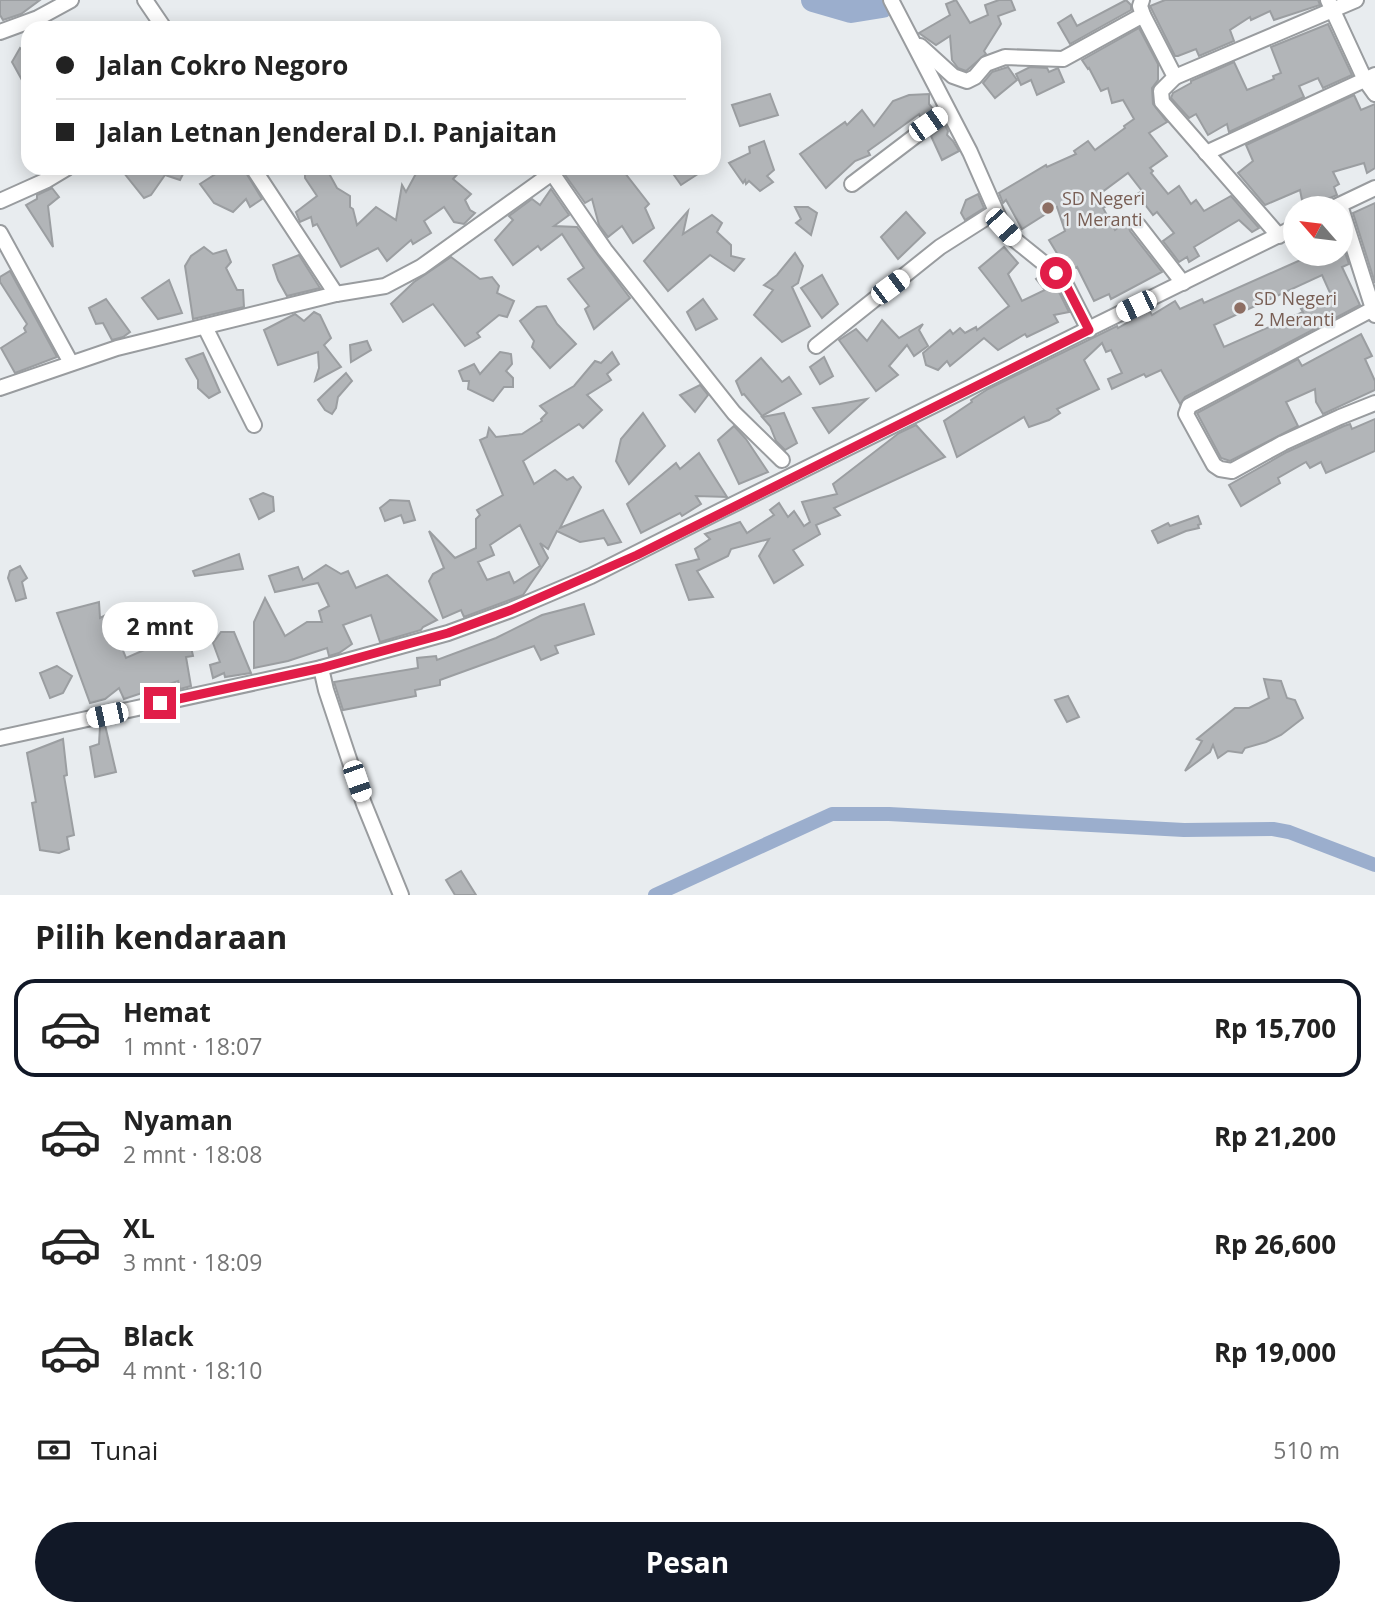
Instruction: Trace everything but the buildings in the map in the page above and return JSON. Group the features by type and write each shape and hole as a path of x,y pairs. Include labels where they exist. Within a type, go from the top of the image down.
{"street":[{"path":"26,21 38,18 71,0"},
{"path":"145,0 159,21"},
{"path":"891,0 970,152 1003,227 1056,273 1066,285 1089,330"},
{"path":"1279,236 1166,109 1160,97 1164,87 1175,77 1330,5 1356,0"},
{"path":"1330,5 1370,78 1375,94"},
{"path":"914,40 953,76 967,81 975,77 986,64 1005,57 1063,59 1143,7 1175,77"},
{"path":"2,27 21,22"},
{"path":"1206,153 1370,78"},
{"path":"852,184 948,111"},
{"path":"0,201 55,175"},
{"path":"258,175 336,294"},
{"path":"0,388 117,348 336,294 386,285 404,278 546,175"},
{"path":"556,175 605,250 726,402 782,460"},
{"path":"1353,198 1375,188"},
{"path":"816,346 940,247 995,212"},
{"path":"1138,225 1160,257 1183,283"},
{"path":"0,233 71,363"},
{"path":"0,738 321,668 448,633 511,610 591,576 1283,234"},
{"path":"1353,245 1371,287 1374,312 1189,406 1186,414 1214,465 1232,471 1283,443 1375,403"},
{"path":"205,327 254,425"},
{"path":"321,668 326,691 364,804 401,895"}],"waterway":[{"path":"813,0 851,11 882,6 887,0"},
{"path":"655,895 832,814 889,814 1184,830 1273,829 1289,832 1375,865"}],"place":[{"name":"SD Negeri 1 Meranti","path":"1048,208"},
{"name":"SD Negeri 2 Meranti","path":"1240,308"}],"route":[{"path":"160,703 321,668 448,633 511,610 637,555 744,499 1089,330 1066,285 1056,273"}]}
